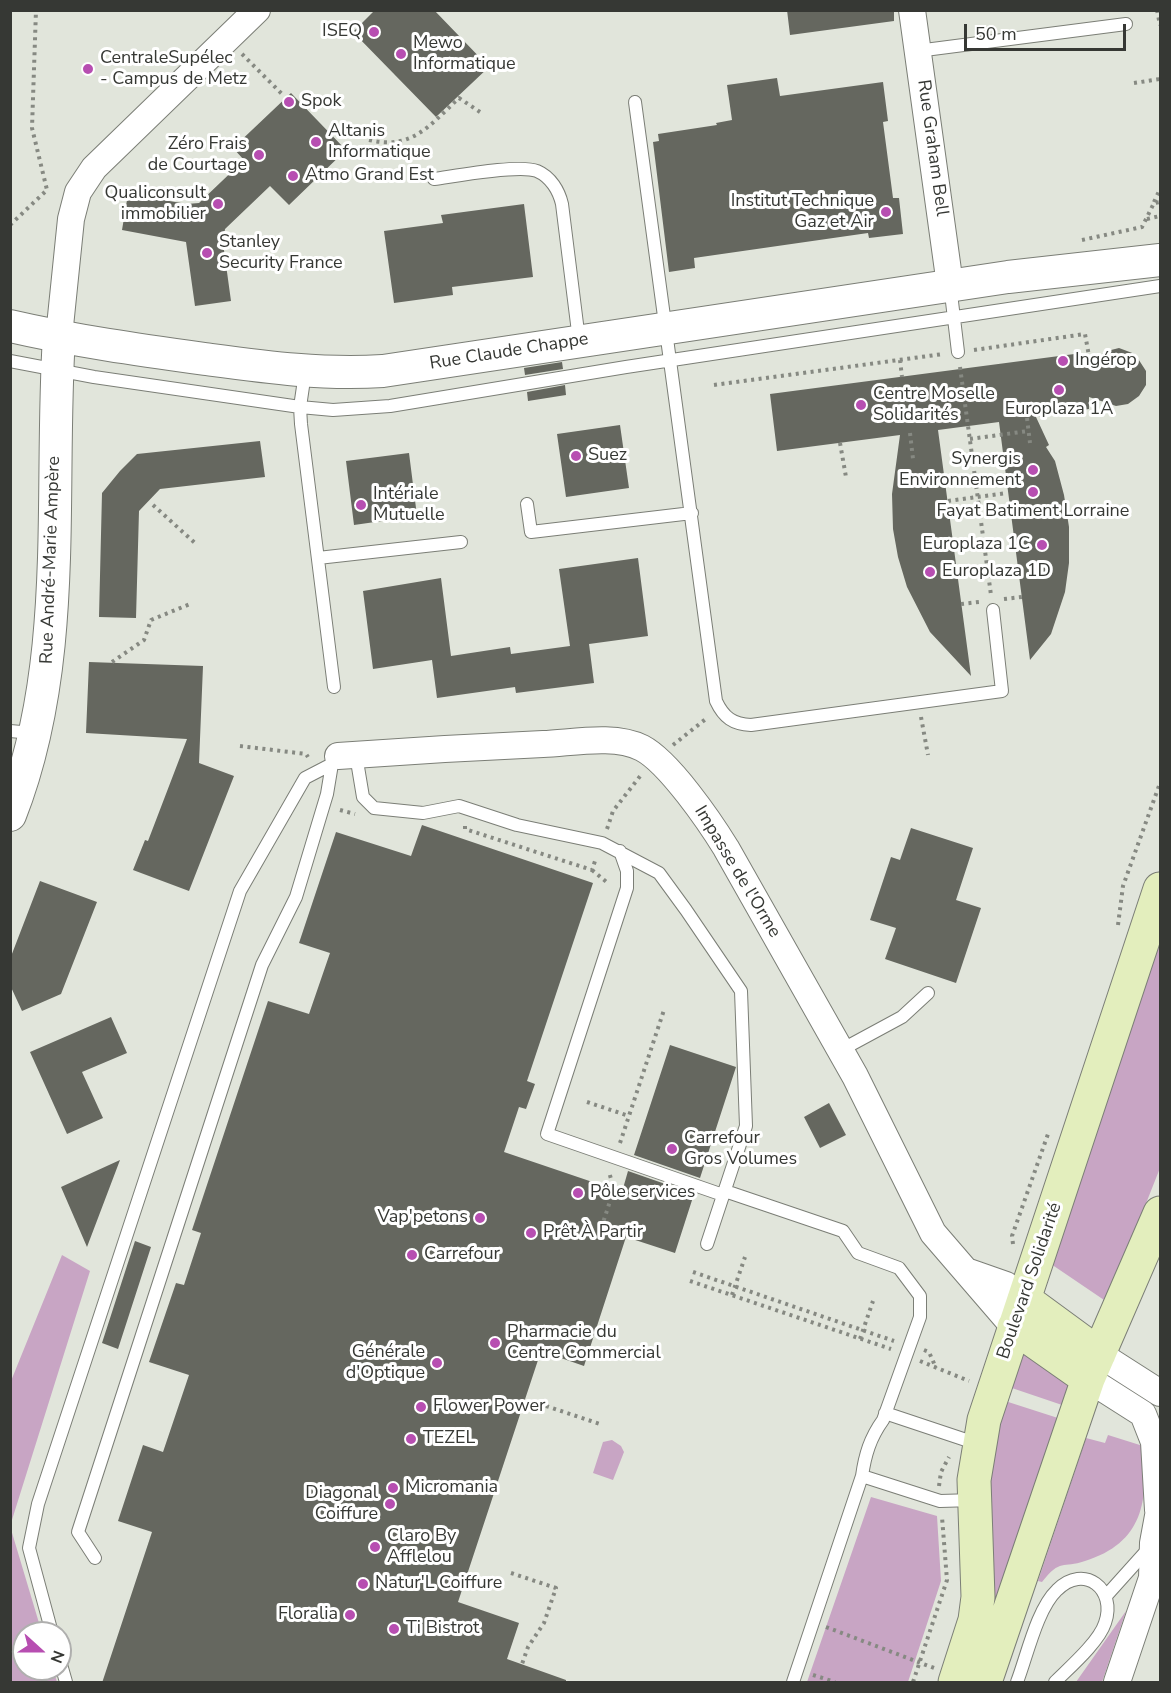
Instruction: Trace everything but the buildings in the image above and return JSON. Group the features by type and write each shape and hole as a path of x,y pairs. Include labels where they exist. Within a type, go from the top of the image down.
{"main road":[{"name":"Boulevard Solidarité","path":"946,1676 975,1620 978,1597 974,1480 963,1451 1019,1313 1161,889"},
{"path":"985,1683 1094,1367 1161,1214"},
{"path":"1019,1313 1094,1367"}],"street":[{"path":"59,336 71,219 78,192 94,168 257,10"},
{"name":"Rue Graham Bell","path":"912,10 950,285"},
{"name":"Rue Claude Chappe","path":"1008,277 1154,230"},
{"name":"Rue Claude Chappe","path":"10,326 107,346 305,373 383,371 950,285 1161,260"},
{"name":"Rue André-Marie Ampère","path":"10,814 23,732 47,676 52,606 59,336"},
{"name":"Impasse de l'Orme","path":"342,758 604,741 642,748 655,759 705,814 841,1050 933,1233 966,1271 1006,1285 1019,1313"},
{"path":"1094,1367 1161,1394"},
{"path":"1094,1367 1143,1414 1154,1442 1160,1507 1153,1544 1152,1578 1117,1683"}],"lane":[{"path":"918,51 1126,24"},
{"path":"635,102 716,701 722,713 730,721 751,725 1002,691 993,610"},
{"path":"434,179 521,169 538,171 550,181 559,192 562,204 579,341"},
{"path":"950,285 958,352"},
{"path":"10,361 300,407 333,410 390,406 1161,286"},
{"path":"305,373 300,407 334,687"},
{"path":"527,504 531,532 692,513"},
{"path":"318,558 461,542"},
{"path":"49,1621 29,1548 38,1504 240,891 293,794 305,778 342,758"},
{"path":"342,758 363,798 374,808 423,813 459,806 517,825 602,843 659,873 741,991 746,1126 707,1244"},
{"path":"95,1558 78,1532 258,976 281,922 296,897 327,794 342,758"},
{"path":"620,851 627,871 627,888 547,1134 843,1231 858,1253 899,1268 920,1296 920,1317 906,1350 885,1413 873,1434 863,1473 793,1683"},
{"path":"841,1050 902,1017 928,993"},
{"path":"885,1413 963,1451"},
{"path":"863,1473 940,1501 975,1500"},
{"path":"1106,1596 1153,1544"},
{"path":"1017,1683 1044,1607 1057,1590 1074,1578 1088,1579 1099,1585 1106,1596 1108,1609 1105,1625 1055,1683"}],"path":[{"path":"10,225 47,190 32,128 36,10"},
{"path":"1157,10 1161,25"},
{"path":"228,39 284,96"},
{"path":"1134,83 1161,80"},
{"path":"369,140 390,145 416,136 459,98 480,112"},
{"path":"1154,203 1161,189"},
{"path":"1154,230 1161,216"},
{"path":"714,386 1085,334 1089,356"},
{"path":"958,352 993,610"},
{"path":"900,360 902,377"},
{"path":"733,383 735,390"},
{"path":"1027,418 1030,443"},
{"path":"970,438 1028,431"},
{"path":"910,433 913,459"},
{"path":"840,443 846,477"},
{"path":"948,501 1007,493"},
{"path":"153,505 195,543"},
{"path":"112,662 144,640 151,620 168,615 190,604"},
{"path":"918,702 928,755"},
{"path":"622,800 655,759 711,715 722,713"},
{"path":"240,746 306,754 317,770"},
{"path":"610,1173 664,1010"},
{"path":"587,1102 629,1116"},
{"path":"732,1295 745,1257"},
{"path":"693,1272 863,1329 906,1350 936,1369 975,1383"},
{"path":"690,1281 860,1339 906,1350 929,1352 936,1369"},
{"path":"860,1339 873,1301"},
{"path":"546,1406 600,1424"},
{"path":"913,1683 946,1580 939,1477 963,1451"},
{"path":"511,1573 556,1588 544,1623 528,1647 522,1664"},
{"path":"813,1622 920,1662 946,1676"},
{"path":"797,1670 835,1683"}],"shaded area":[{"path":"1160,928 1160,1168 1107,1302 1048,1262"},
{"path":"62,1255 90,1271 11,1523 11,1381"},
{"path":"1022,1351 1070,1381 1065,1406 1006,1386"},
{"path":"1002,1400 1061,1419 993,1620 987,1465"},
{"path":"1108,1435 1143,1446 1145,1485 1138,1517 1130,1531 1119,1543 1104,1553 1085,1561 1058,1567 1042,1582 1038,1581 1086,1438 1105,1443"},
{"path":"612,1440 621,1446 624,1452 613,1480 593,1473 603,1442"},
{"path":"871,1497 937,1516 941,1581 908,1682 807,1682"},
{"path":"10,1526 38,1621 12,1621 12,1681 57,1682 11,1682"},
{"path":"1126,1611 1102,1682 1076,1682"}],"place":[{"name":"ISEQ","path":"374,32"},
{"name":"Mewo Informatique","path":"401,54"},
{"name":"CentraleSupélec - Campus de Metz","path":"88,69"},
{"name":"Spok","path":"289,102"},
{"name":"Altanis Informatique","path":"316,142"},
{"name":"Zéro Frais de Courtage","path":"259,155"},
{"name":"Atmo Grand Est","path":"293,176"},
{"name":"Qualiconsult immobilier","path":"218,204"},
{"name":"Institut Technique Gaz et Air","path":"886,212"},
{"name":"Stanley Security France","path":"207,253"},
{"name":"Ingérop","path":"1063,361"},
{"name":"Europlaza 1A","path":"1059,390"},
{"name":"Centre Moselle Solidarités","path":"861,405"},
{"name":"Suez","path":"576,456"},
{"name":"Synergis Environnement","path":"1033,470"},
{"name":"Fayat Batiment Lorraine","path":"1033,492"},
{"name":"Intériale Mutuelle","path":"361,505"},
{"name":"Europlaza 1C","path":"1042,545"},
{"name":"Europlaza 1D","path":"930,572"},
{"name":"Carrefour Gros Volumes","path":"672,1149"},
{"name":"Pôle services","path":"578,1193"},
{"name":"Vap'petons","path":"480,1218"},
{"name":"Prêt À Partir","path":"531,1233"},
{"name":"Carrefour","path":"412,1255"},
{"name":"Pharmacie du Centre Commercial","path":"495,1343"},
{"name":"Générale d'Optique","path":"437,1363"},
{"name":"Flower Power","path":"421,1407"},
{"name":"TEZEL","path":"411,1439"},
{"name":"Micromania","path":"393,1488"},
{"name":"Diagonal Coiffure","path":"390,1504"},
{"name":"Claro By Afflelou","path":"375,1547"},
{"name":"Natur'L Coiffure","path":"363,1584"},
{"name":"Floralia","path":"350,1615"},
{"name":"Ti Bistrot","path":"394,1629"}]}
